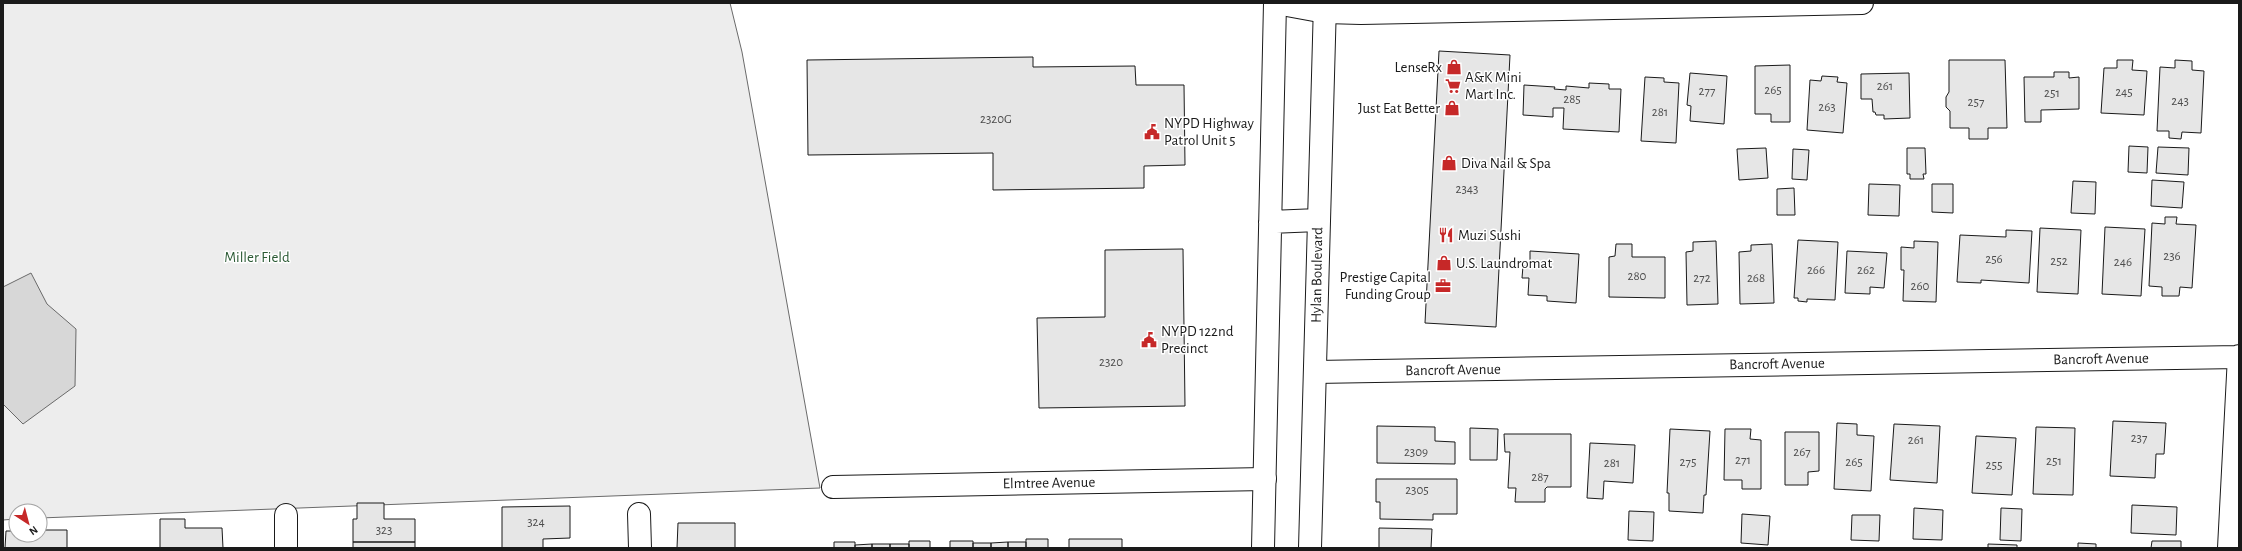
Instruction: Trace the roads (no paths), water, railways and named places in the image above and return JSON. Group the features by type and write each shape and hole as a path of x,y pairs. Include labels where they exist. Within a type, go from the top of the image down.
{"street":[{"path":"1263,548 1276,3 1325,8 1862,3"},
{"name":"Hylan Boulevard","path":"1310,548 1325,8"},
{"path":"1270,222 1318,220"},
{"path":"2229,548 2239,356"},
{"name":"Bancroft Avenue","path":"1315,372 2239,356"},
{"name":"Elmtree Avenue","path":"833,487 1264,479"},
{"path":"639,514 640,548"},
{"path":"286,515 286,548"}],"place":[{"name":"LenseRx","path":"1454,67"},
{"name":"A&K Mini Mart Inc.","path":"1453,86"},
{"name":"Just Eat Better","path":"1452,108"},
{"name":"NYPD Highway Patrol Unit 5","path":"1152,132"},
{"name":"Diva Nail & Spa","path":"1449,163"},
{"name":"Muzi Sushi","path":"1446,235"},
{"name":"U.S. Laundromat","path":"1444,263"},
{"name":"Prestige Capital Funding Group","path":"1443,286"},
{"name":"NYPD 122nd Precinct","path":"1149,340"}],"park label":[{"name":"Miller Field","path":"257,257"}]}
